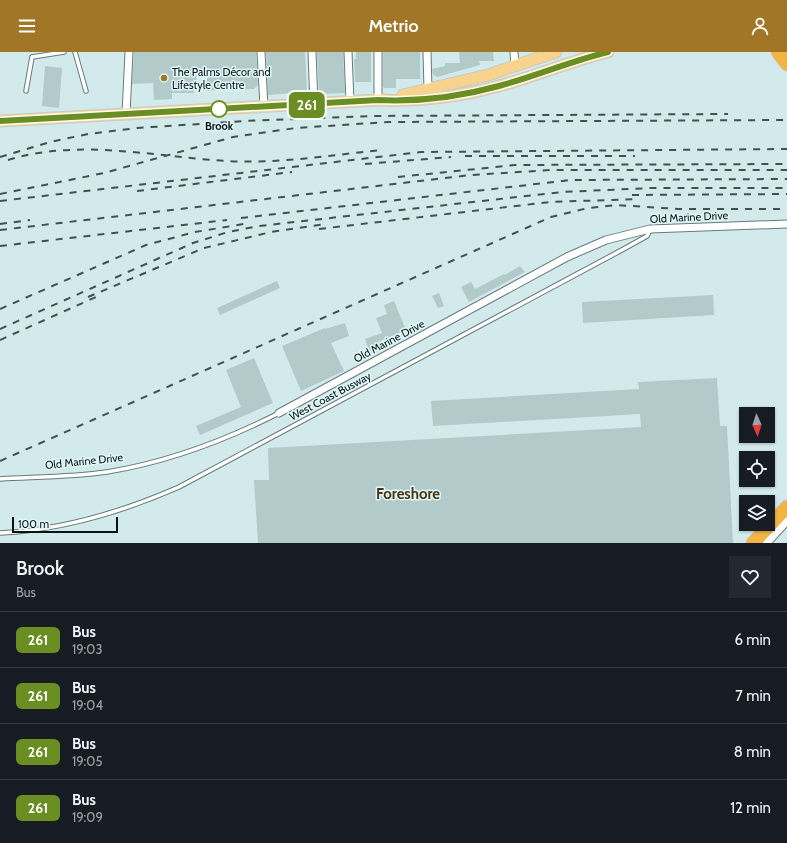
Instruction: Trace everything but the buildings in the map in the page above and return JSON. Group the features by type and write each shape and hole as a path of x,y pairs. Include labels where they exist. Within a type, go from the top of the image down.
{"highway":[{"path":"778,52 787,64"},
{"path":"753,543 787,507"}],"main road":[{"path":"378,100 462,83 515,67 539,55 556,52"},
{"path":"0,121 378,100 434,99 470,94 500,86 608,52"}],"street":[{"path":"126,114 129,52"},
{"path":"262,52 264,107"},
{"path":"312,52 314,104"},
{"path":"348,52 350,102"},
{"path":"378,52 378,100"},
{"path":"427,52 428,90"},
{"path":"514,52 515,67"},
{"name":"Old Marine Drive","path":"279,414 567,257 606,240 650,229 787,224"},
{"path":"767,543 787,521"}],"lane":[{"path":"26,91 32,57 64,52"},
{"path":"75,52 86,91"},
{"name":"West Coast Busway","path":"0,533 34,530 88,520 142,503 179,487 620,251 647,236 650,229"},
{"name":"Old Marine Drive","path":"0,479 87,474 148,463 223,440 279,414"}],"railway":[{"path":"0,157 50,142 88,134 137,128 245,121 371,116 728,114"},
{"path":"0,194 104,173 233,137 296,128 388,122 787,120"},
{"path":"0,201 421,152 787,149"},
{"path":"8,160 62,150 117,151 246,162 382,150"},
{"path":"465,156 635,156"},
{"path":"365,164 451,157"},
{"path":"398,177 515,165 787,164"},
{"path":"0,230 471,175 551,170 787,170"},
{"path":"137,191 292,172"},
{"path":"241,218 571,180 787,179"},
{"path":"0,329 193,243 228,232 259,226 562,192 651,188 787,188"},
{"path":"632,195 787,194"},
{"path":"319,229 550,202 639,199"},
{"path":"0,461 551,217 588,208 616,205 678,209 787,209"},
{"path":"0,224 30,220"},
{"path":"0,246 227,220"},
{"path":"0,309 146,245 195,232 250,223"},
{"path":"88,297 204,248 271,232 325,224"},
{"path":"0,340 96,297"}],"bus line":[{"name":"261","path":"0,121 378,100 393,101 434,99 470,94 500,86 608,52"}],"place":[{"name":"The Palms Décor and Lifestyle Centre","path":"164,78"},
{"name":"Brook","path":"219,109"}],"district":[{"name":"Foreshore","path":"408,494"}]}
